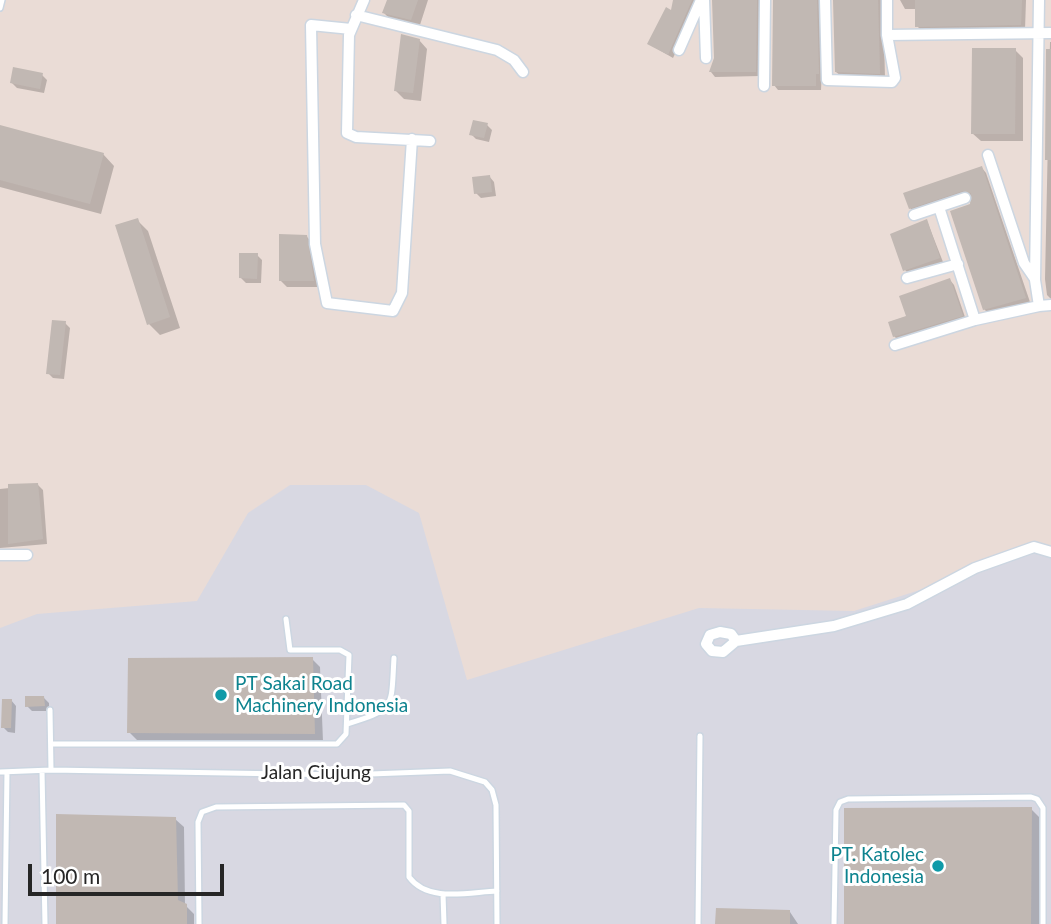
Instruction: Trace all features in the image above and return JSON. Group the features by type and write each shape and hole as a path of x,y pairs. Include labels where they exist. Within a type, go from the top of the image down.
{"street":[{"path":"364,0 351,29 347,133 356,137 430,141"},
{"path":"679,50 703,0"},
{"path":"703,0 706,58"},
{"path":"764,86 765,0"},
{"path":"825,0 827,80 894,81 887,35 887,0"},
{"path":"1035,279 1038,0"},
{"path":"356,15 497,50 514,60 523,72"},
{"path":"351,29 311,25 315,244 327,303 393,310 402,293 412,139"},
{"path":"887,35 1051,33"},
{"path":"895,345 975,320 1045,305 1035,279 1024,263 988,155"},
{"path":"914,215 965,198"},
{"path":"939,207 975,320"},
{"path":"907,278 958,264"},
{"path":"736,641 834,626 907,604 975,568 1034,547 1051,552"},
{"path":"0,555 27,555"}],"lane":[{"path":"0,8 2,0"},
{"path":"51,744 327,745 343,740 347,724 349,655 340,650 290,650 286,619"},
{"path":"347,724 387,708 391,702 394,658"},
{"path":"50,710 51,770"},
{"path":"698,924 700,736"},
{"name":"Jalan Ciujung","path":"4,772 51,770 344,775 450,771 470,775 492,790 496,805 497,924"},
{"path":"42,771 45,924"},
{"path":"4,772 5,924"},
{"path":"834,924 836,810 840,802 848,799 1031,797 1037,799 1043,808 1043,924"},
{"path":"1043,808 1051,804"},
{"path":"199,924 198,822 202,812 216,807 404,805 409,811 410,877 424,891 443,894 497,891"},
{"path":"443,894 444,924"}],"shaded area":[{"path":"290,485 366,485 419,513 467,680 699,608 854,611 1051,548 1051,924 0,924 0,628 37,614 197,601 248,513"}],"building":[{"path":"387,0 418,0 411,20 382,13"},
{"path":"673,0 692,0 668,55 647,44 666,7 671,10"},
{"path":"712,0 757,0 756,72 709,72 714,58"},
{"path":"773,0 817,0 819,74 816,74 816,86 772,86"},
{"path":"833,0 878,0 880,74 835,72"},
{"path":"915,0 1022,0 1021,25 915,27"},
{"path":"401,34 420,39 413,93 394,91"},
{"path":"972,48 1016,48 1015,134 971,134"},
{"path":"1046,49 1051,49 1051,160 1045,160"},
{"path":"13,67 43,73 40,89 10,83"},
{"path":"473,120 488,123 484,138 469,135"},
{"path":"0,125 104,153 90,204 0,180"},
{"path":"982,166 1026,298 983,310 950,211 970,204 971,193 963,191 909,209 903,193"},
{"path":"490,175 492,192 474,194 472,177"},
{"path":"138,218 170,317 147,325 115,225"},
{"path":"927,219 940,258 903,271 890,234"},
{"path":"279,234 307,235 314,281 279,281"},
{"path":"239,253 258,253 257,279 239,278"},
{"path":"950,278 963,316 893,337 888,322 906,316 899,296"},
{"path":"52,320 66,321 60,375 46,374"},
{"path":"38,483 43,539 8,544 8,484"},
{"name":"PT Sakai Road Machinery Indonesia","path":"313,657 315,734 127,733 128,658"},
{"path":"25,696 44,696 45,706 25,707"},
{"path":"2,699 12,699 11,728 1,728"},
{"name":"PT. Katolec Indonesia","path":"1032,807 1031,924 844,924 844,808"},
{"path":"56,814 176,817 178,900 187,904 187,924 56,924"},
{"path":"716,908 790,910 790,924 715,924"}],"place":[{"name":"PT Sakai Road Machinery Indonesia","path":"221,695"},
{"name":"PT. Katolec Indonesia","path":"938,866"}]}
